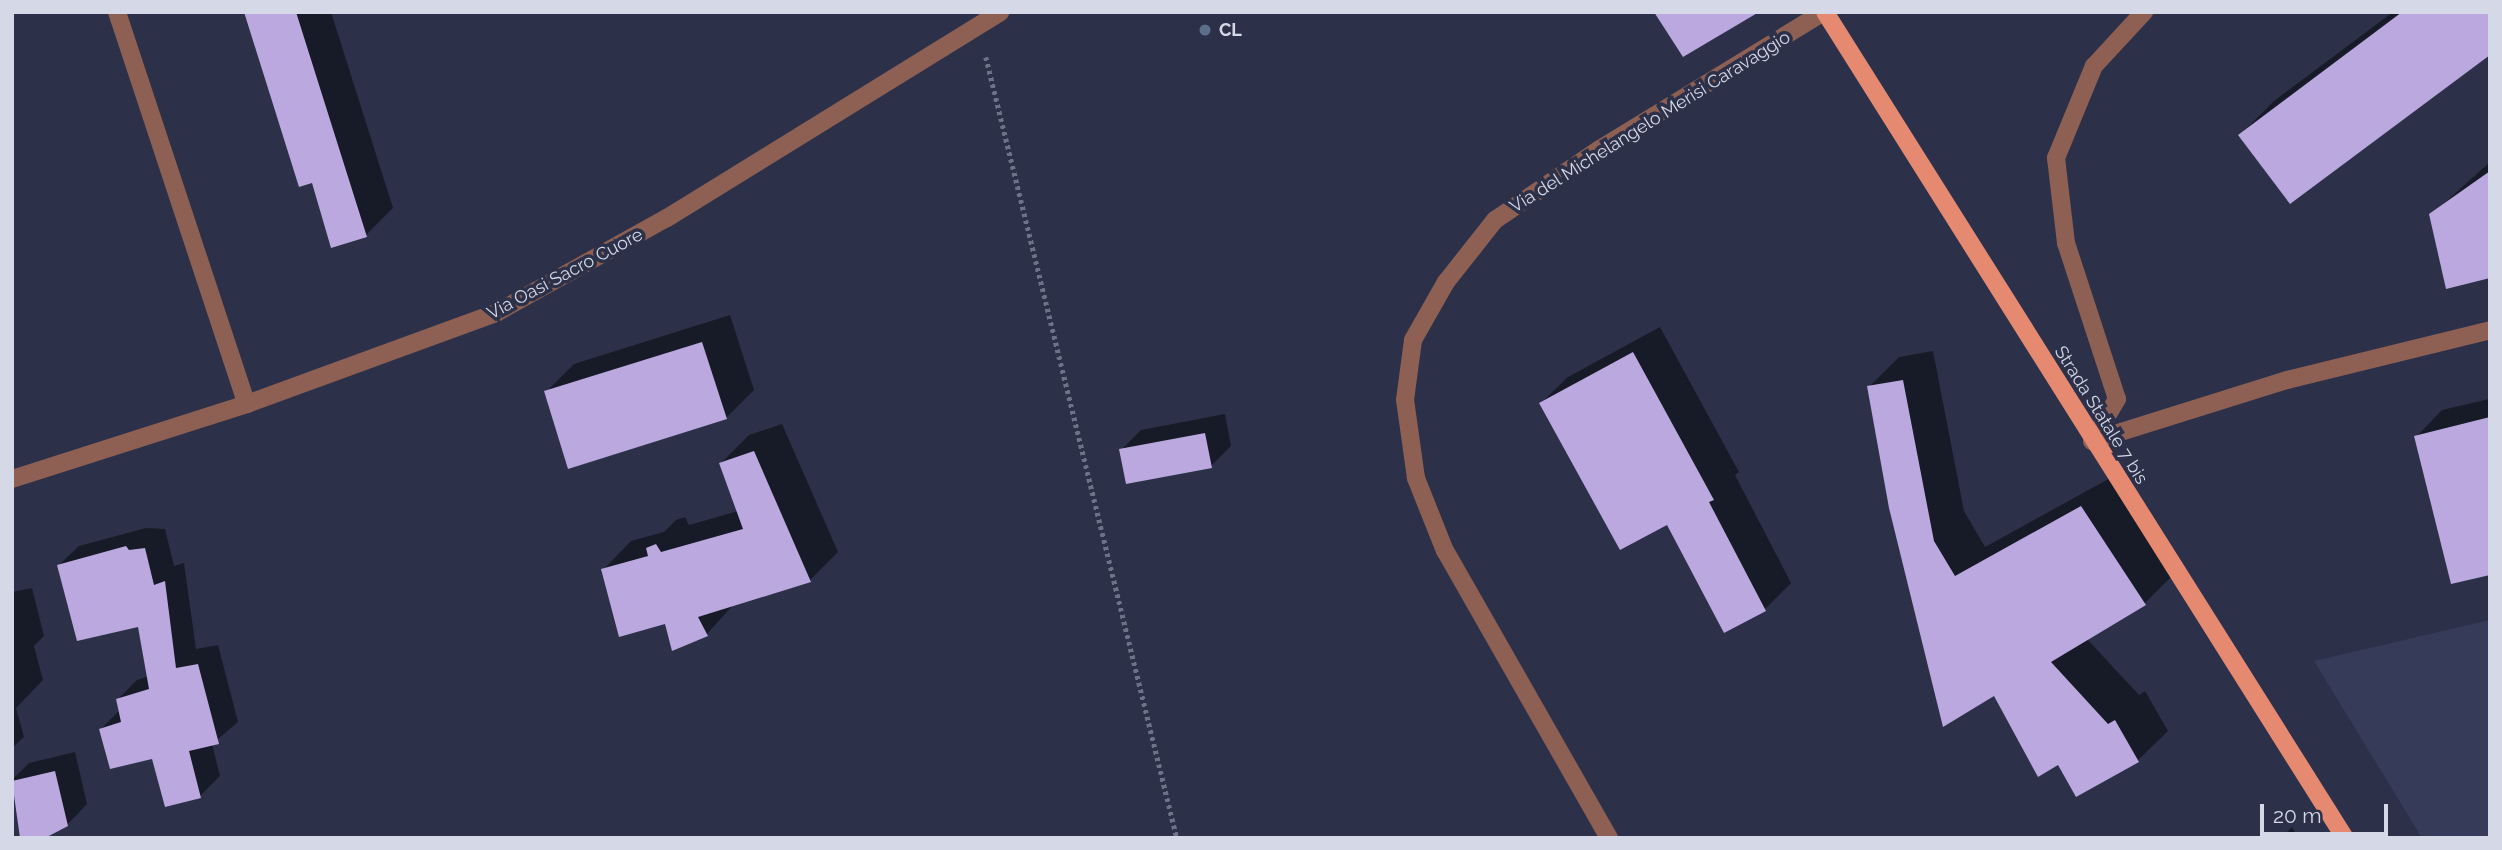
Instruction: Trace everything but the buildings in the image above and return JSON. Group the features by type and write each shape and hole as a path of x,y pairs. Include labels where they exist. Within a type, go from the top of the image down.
{"main road":[{"name":"Strada Statale 7 bis","path":"1825,12 2092,441 2344,838"}],"street":[{"path":"117,12 247,404"},
{"name":"Via Oasi Sacro Cuore","path":"12,478 247,404 496,313 667,218 1000,12"},
{"name":"Via del Michelangelo Merisi Caravaggio","path":"1609,838 1445,551 1416,478 1405,400 1413,340 1446,282 1495,220 1600,149 1825,12"},
{"path":"2092,441 2117,400 2066,243 2056,158 2094,66 2144,12"},
{"path":"2092,441 2287,380 2490,330"}],"path":[{"path":"978,26 1177,838"}],"shaded area":[{"path":"2490,620 2490,838 2422,838 2314,661"}],"place":[{"name":"CL","path":"1205,30"}]}
